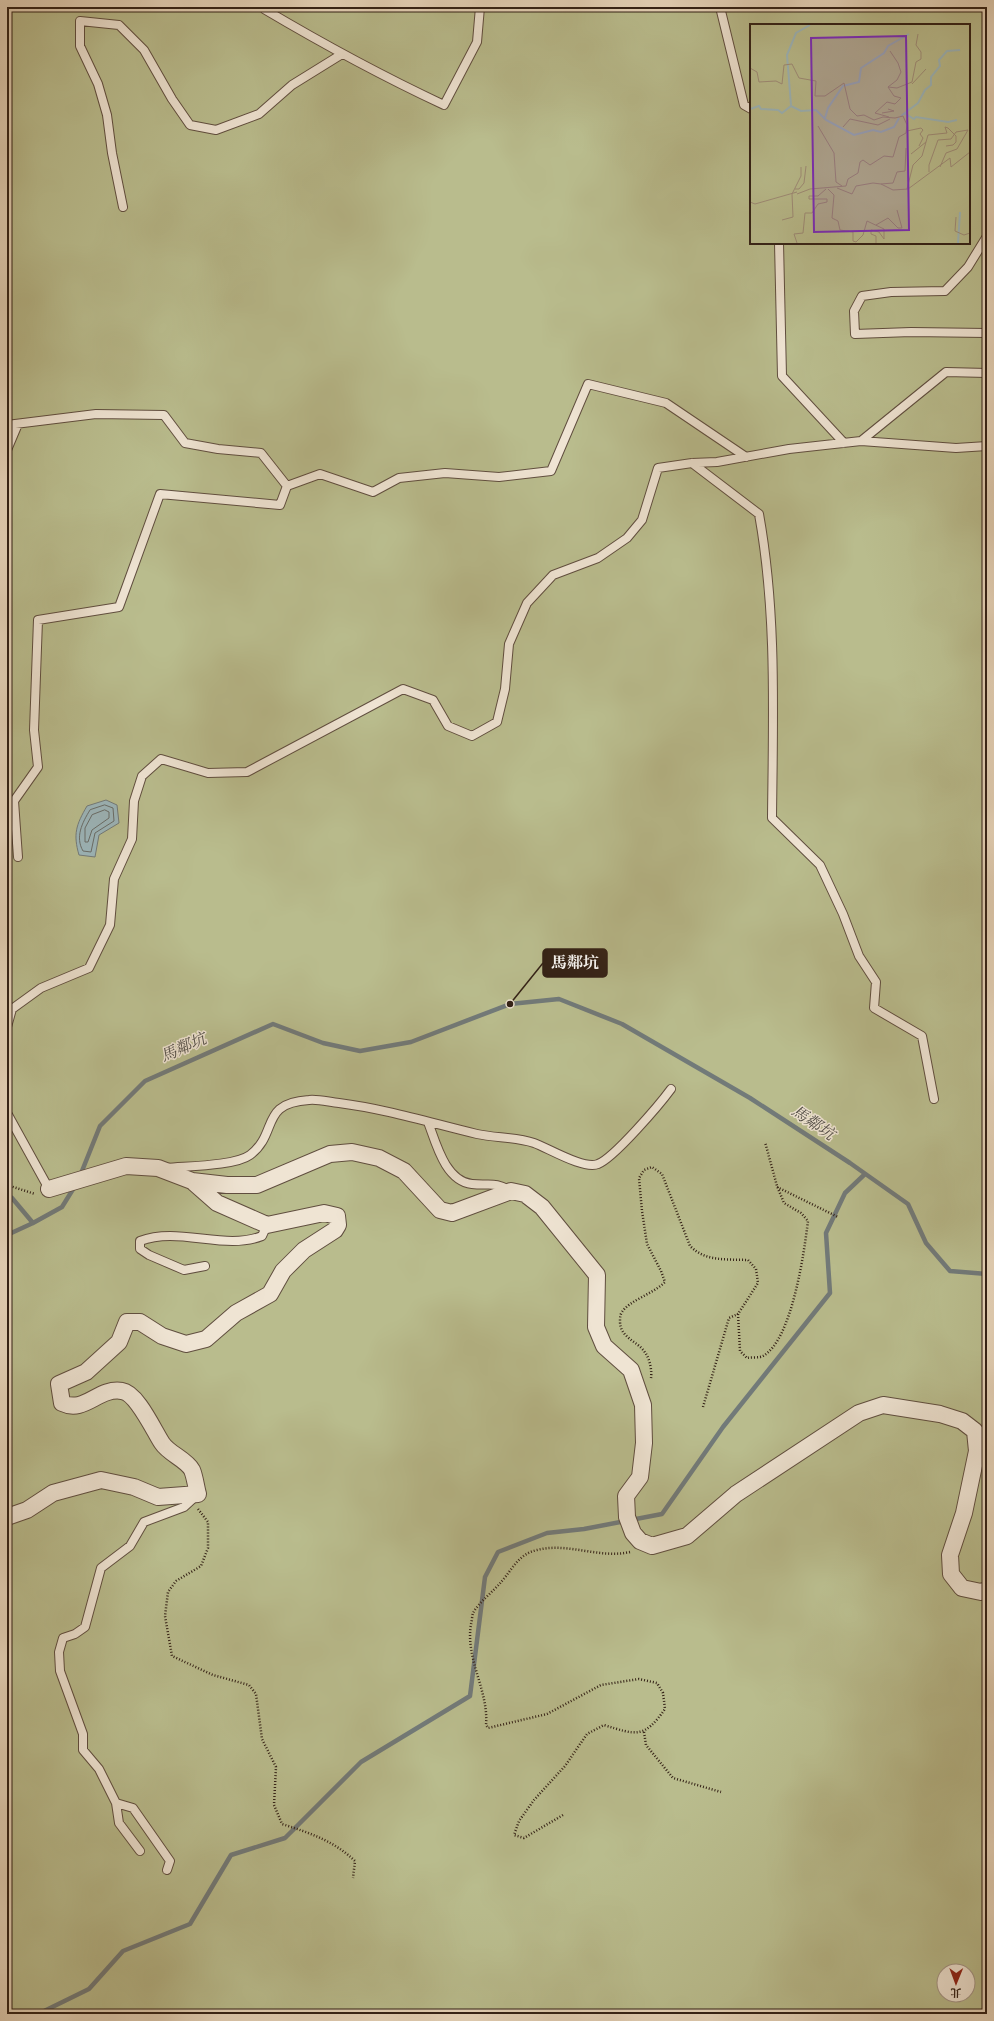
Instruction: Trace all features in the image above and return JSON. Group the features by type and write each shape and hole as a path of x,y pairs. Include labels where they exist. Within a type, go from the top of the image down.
{"street":[{"path":"49,1189 65,1186 82,1179 126,1166 158,1168 192,1182 227,1185 257,1185 330,1154 352,1152 379,1158 404,1171 440,1210 452,1213 511,1191 525,1194 542,1207 597,1275 596,1327 604,1346 630,1370 643,1406 644,1443 640,1478 626,1496 627,1517 633,1533 640,1541 652,1546 687,1536 736,1494 859,1413 883,1405 940,1414 962,1421 975,1431 977,1451 964,1513 950,1555 950,1574 962,1588 981,1592 987,1590"},
{"path":"7,1517 27,1510 53,1493 101,1480 134,1487 158,1497 198,1494 192,1470 163,1445 134,1397 124,1390 108,1390 79,1406 70,1407 62,1403 59,1384 86,1372 119,1342 127,1322 140,1322 162,1336 186,1344 206,1339 236,1313 270,1294 284,1271 304,1250 335,1230 338,1225 337,1216 324,1213 267,1225 217,1203 192,1182"}],"lane":[{"path":"264,7 264,9 383,77 444,105 477,42 480,7"},
{"path":"720,7 744,105 750,108"},
{"path":"123,207 112,153 107,115 98,84 80,46 80,21 120,25 144,50 172,99 190,125 216,130 259,114 292,85 342,54"},
{"path":"987,236 968,266 945,291 891,292 862,296 854,311 855,334 911,332 987,333"},
{"path":"779,244 782,376 844,443"},
{"path":"861,441 946,372 987,372"},
{"path":"18,857 14,801 38,767 34,730 38,620 119,607 160,494 280,505 287,486 320,474 373,492 399,478 446,473 499,477 551,471 588,384 666,403 746,457"},
{"path":"7,425 96,414 164,415 185,443 218,450 261,453 287,486"},
{"path":"7,450 18,424"},
{"path":"7,1027 12,1009 41,988 89,968 110,925 114,879 132,839 134,801 142,776 161,759 208,773 247,772 403,689 433,700 448,726 472,736 497,722 505,690 509,644 527,602 553,576 598,558 627,538 642,520 658,468 692,463 717,462 861,441 956,448 987,446"},
{"path":"692,463 759,514 765,547 773,657 772,818 820,865 843,914 859,956 876,982 874,1008 922,1036 934,1099"},
{"path":"158,1168 229,1162 248,1156 261,1144 276,1111 290,1102 310,1100 367,1106 479,1134 532,1142 587,1165 598,1165 610,1157 662,1102 671,1089"},
{"path":"7,1113 49,1189"},
{"path":"428,1122 441,1156 457,1179 471,1184 499,1184 511,1191"},
{"path":"205,1266 184,1270 148,1255 140,1249 140,1241 149,1238 177,1236 248,1242 262,1236 267,1225"},
{"path":"140,1851 119,1823 116,1803 99,1769 84,1750 83,1734 60,1671 58,1652 63,1638 75,1634 85,1627 101,1568 130,1546 144,1522 184,1507 198,1494"},
{"path":"116,1803 133,1808 170,1861 167,1870"}],"path":[{"path":"738,1314 740,1351 748,1358 762,1357 775,1345 787,1324 806,1242 808,1221 801,1213 784,1203 777,1186 765,1142"},
{"path":"650,1382 652,1371 646,1354 624,1335 620,1327 620,1314 628,1306 656,1290 665,1282 647,1244 642,1211 639,1178 644,1170 652,1167 662,1174 690,1246 695,1251 711,1259 748,1260 756,1269 758,1283 738,1314 729,1318 703,1407"},
{"path":"7,1185 33,1195 49,1189"},
{"path":"777,1186 838,1217"},
{"path":"184,1507 198,1509 208,1522 208,1548 201,1566 176,1581 168,1592 165,1616 172,1656 214,1676 249,1685 256,1694 262,1739 276,1767 274,1805 282,1824 320,1837 343,1850 355,1862 353,1878"},
{"path":"563,1816 524,1838 514,1835 519,1821 534,1800 565,1766 588,1734 604,1725 629,1733 644,1732 657,1720 665,1709 663,1694 657,1683 639,1679 601,1685 547,1714 488,1728 486,1725 487,1714 469,1638 473,1613 502,1581 519,1558 537,1550 573,1548 620,1554 652,1546"},
{"path":"644,1732 646,1745 673,1778 721,1792"}],"green space":[{"path":"7,7 987,7 987,2014 7,2014"}],"water":[{"path":"106,800 117,805 119,823 99,835 95,857 79,855 76,835 80,819 87,806"}],"waterway":[{"name":"馬鄰坑","path":"80,1176 100,1126 145,1081 273,1024 323,1043 360,1051 411,1042 510,1004 559,999 622,1024 750,1098 850,1163 908,1204 926,1243 950,1271 987,1274"},
{"path":"38,2014 89,1989 123,1951 190,1924 231,1855 285,1838 361,1762 470,1696 485,1577 498,1552 547,1533 584,1529 662,1514 723,1427 830,1293 826,1233 845,1193 865,1174"},
{"name":"馬鄰坑","path":"7,1235 62,1207 75,1186"},
{"path":"7,1195 12,1198 33,1223"}],"place":[{"name":"馬鄰坑","path":"510,1004"}]}
